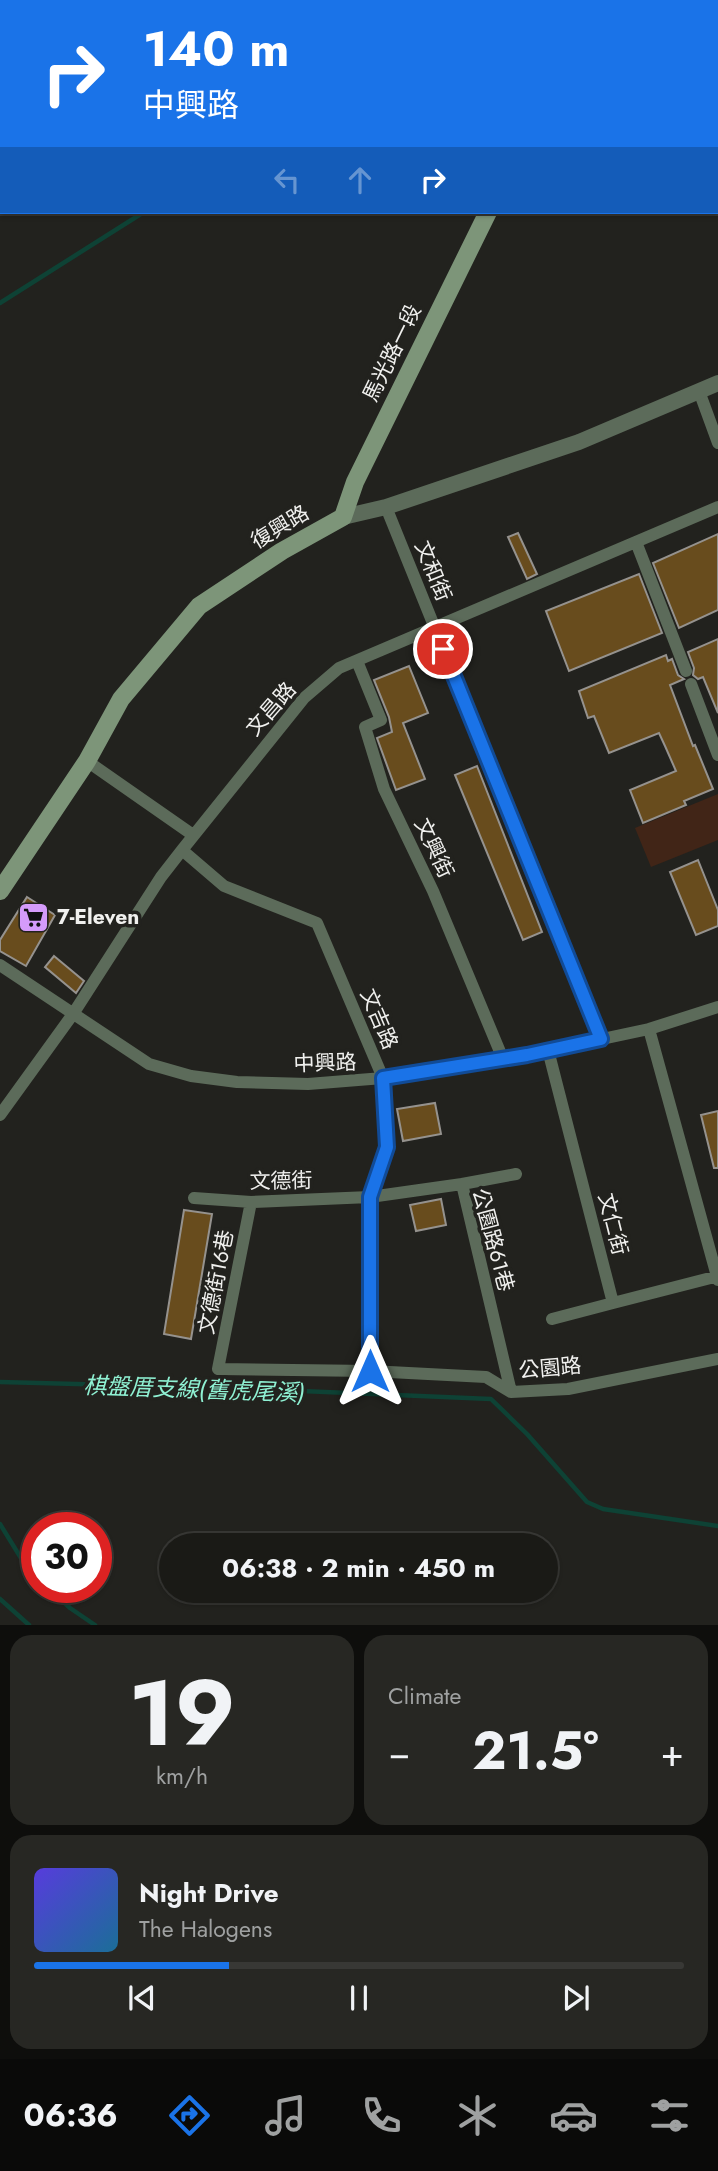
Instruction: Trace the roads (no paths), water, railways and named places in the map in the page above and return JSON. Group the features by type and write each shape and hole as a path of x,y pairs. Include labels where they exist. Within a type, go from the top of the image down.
{"main road":[{"name":"馬光路一段","path":"343,517 355,482 487,214"},
{"name":"復興路","path":"0,891 87,761 121,699 199,606 282,551 343,517"}],"street":[{"name":"復興路","path":"343,517 386,507 579,442 718,383"},
{"path":"699,391 718,443"},
{"name":"文和街","path":"386,507 601,1039"},
{"name":"文昌路","path":"0,1115 73,1014 161,877 303,698 339,668 718,507"},
{"path":"636,542 686,670"},
{"name":"文興街","path":"357,661 381,720 365,727 384,789 433,891 503,1059"},
{"path":"691,684 718,755"},
{"path":"87,761 193,835"},
{"name":"文吉路","path":"182,850 224,886 317,923 383,1078 387,1147 370,1197 370,1371"},
{"name":"中興路","path":"0,965 149,1064 191,1076 237,1082 307,1084 383,1078 503,1059 601,1039 718,1007"},
{"path":"552,1319 718,1278 649,1028"},
{"name":"文仁街","path":"548,1050 613,1303"},
{"path":"462,1184 516,1174"},
{"name":"公園路61巷","path":"370,1197 462,1184 511,1392"},
{"name":"文德街","path":"194,1198 251,1202 370,1197"},
{"name":"文德街16巷","path":"218,1369 251,1202"},
{"name":"公園路","path":"218,1369 370,1371 486,1377 511,1392 568,1389 718,1359"}],"waterway":[{"path":"0,303 141,214"},
{"name":"棋盤厝支線(舊虎尾溪)","path":"0,1382 491,1399 527,1434 587,1502 603,1509 718,1526"},
{"path":"0,1524 21,1558"},
{"path":"0,1599 29,1625"},
{"path":"65,1603 95,1625"}],"place":[{"name":"7-Eleven","path":"34,917"}]}
